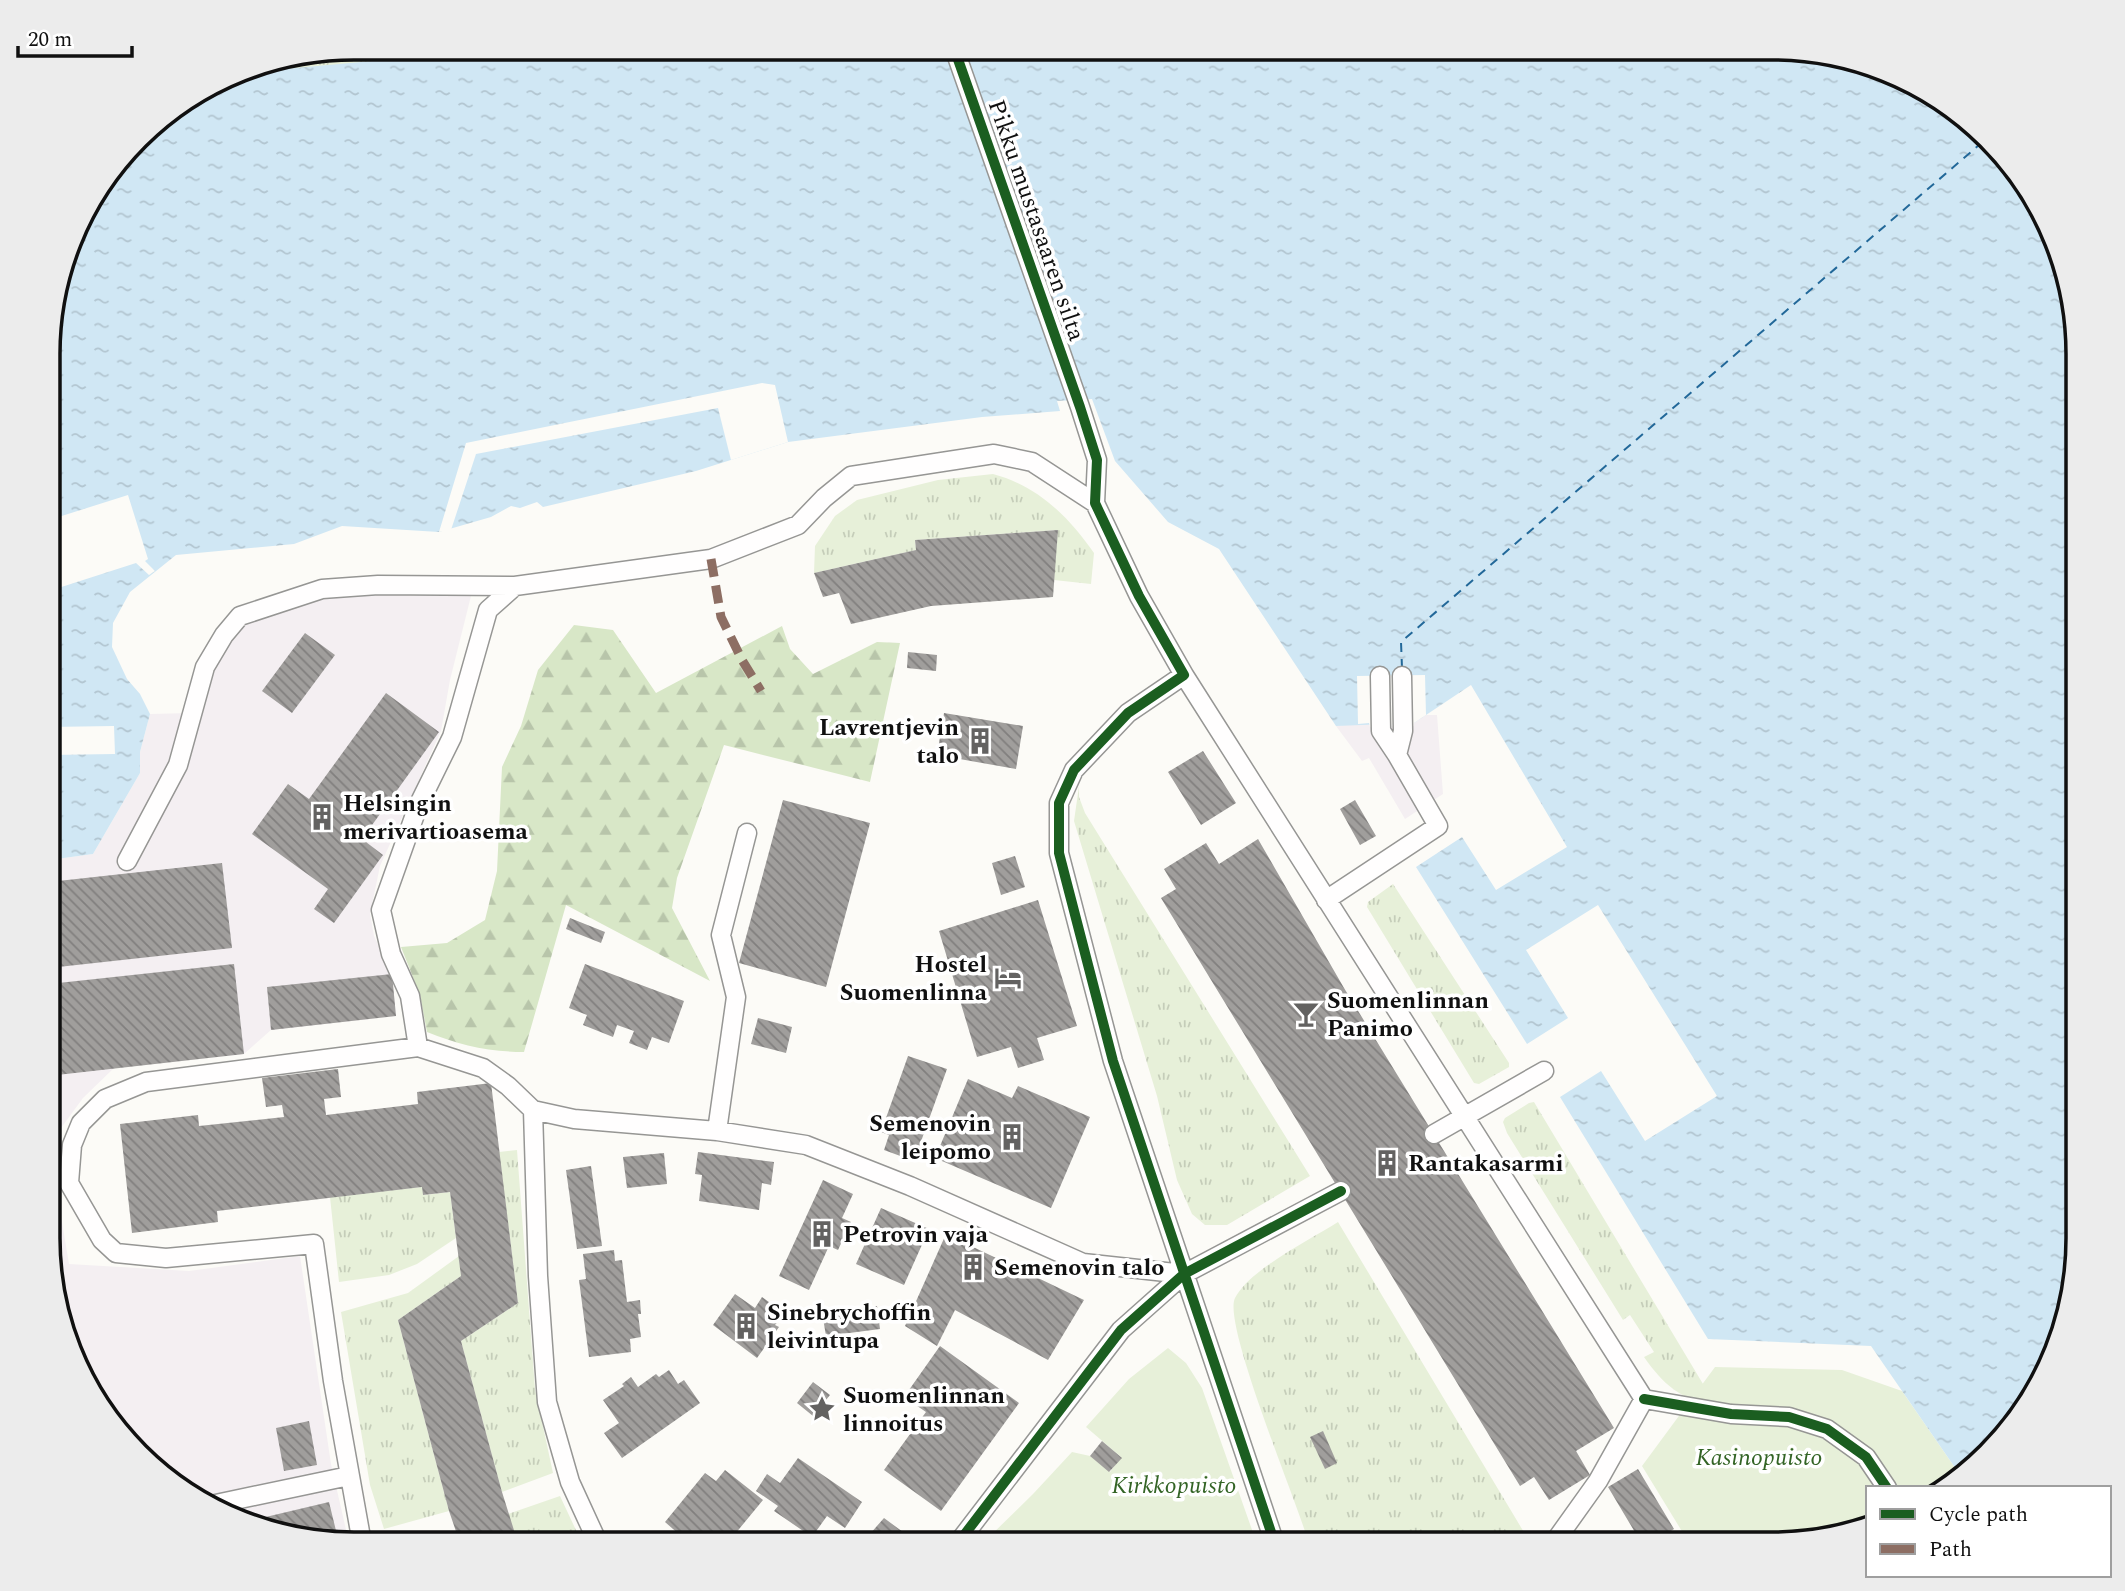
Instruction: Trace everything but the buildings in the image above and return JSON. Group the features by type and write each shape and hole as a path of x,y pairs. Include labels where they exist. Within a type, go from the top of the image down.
{"lane":[{"name":"Pikku mustasaaren silta","path":"958,60 1097,460 1095,503"},
{"path":"127,861 178,765 205,667 224,635 240,616 322,589 378,585 515,586 711,559 798,525 824,498 851,476 994,454 1032,462 1095,503 1139,596 1184,675 1644,1399 1731,1414 1788,1417 1827,1429 1866,1457 1886,1486"},
{"path":"418,1047 410,996 391,954 381,910 418,806 452,737 488,610 515,586"},
{"path":"1184,675 1128,713 1074,770 1059,803 1059,853 1113,1060 1271,1532"},
{"path":"1326,900 1438,826 1381,732 1380,676"},
{"path":"1397,755 1403,731 1402,676"},
{"path":"718,1130 736,997 721,935 747,833"},
{"path":"360,1532 314,1244 166,1258 116,1253 102,1240 69,1183 72,1144 81,1123 105,1099 146,1082 418,1047 483,1068 508,1086 533,1110 575,1119 718,1130 806,1145 910,1186 1083,1263 1184,1274"},
{"path":"1434,1134 1544,1071"},
{"path":"533,1110 538,1276 547,1402 570,1482 593,1532"},
{"path":"966,1532 1121,1329 1184,1274 1341,1191"},
{"path":"1562,1532 1598,1481 1644,1399"},
{"path":"226,1502 349,1476"}],"shaded area":[{"path":"322,589 472,592 450,680 441,731 380,866 370,914 374,936 392,974 396,1016 271,1030 244,1054 114,1068 83,1098 61,1128 60,1144 60,858 93,854 140,773 140,752 150,714 191,713 240,616"},
{"path":"1437,715 1443,794 1405,819 1369,758 1362,761 1336,726"},
{"path":"60,1210 69,1264 189,1271 300,1256 331,1464 346,1532 296,1526 241,1509 190,1482 146,1445 109,1401 75,1332 62,1276"}],"green space":[{"path":"335,60 394,60 276,71"},
{"path":"993,474 1024,486 1038,495 1074,527 1094,553 1091,584 1054,580 1057,530 915,540 916,550 814,573 815,546 835,516 857,500 938,480"},
{"path":"574,625 613,630 656,693 782,626 790,649 813,674 877,642 900,643 870,782 724,745 677,878 672,908 710,981 566,905 524,1052 499,1051 451,1041 427,1032 420,995 401,947 447,943 485,920 497,871 502,767 521,726 538,670"},
{"path":"1079,786 1079,797 1085,813 1310,1176 1227,1225 1205,1225 1192,1214 1177,1180 1157,1096 1074,821"},
{"path":"1393,884 1509,1063 1509,1067 1479,1084 1474,1083 1367,907 1368,902"},
{"path":"1534,1102 1715,1404 1692,1399 1674,1390 1651,1367 1644,1357 1654,1352 1630,1315 1623,1320 1507,1133 1503,1122 1505,1118"},
{"path":"517,1150 535,1389 553,1473 502,1492 461,1341 518,1303 499,1152"},
{"path":"422,1187 424,1195 450,1192 456,1238 417,1264 389,1275 339,1282 330,1197"},
{"path":"1338,1222 1524,1532 1305,1532 1250,1377 1234,1314 1235,1298 1253,1276"},
{"path":"459,1256 461,1276 398,1320 449,1511 384,1529 370,1485 341,1312 408,1293"},
{"name":"Kirkkopuisto","path":"1168,1348 1186,1363 1202,1388 1253,1532 994,1532 1072,1452 1090,1456 1110,1472 1121,1457 1086,1427 1129,1379"},
{"name":"Kasinopuisto","path":"1715,1367 1842,1370 1902,1391 1955,1467 1928,1486 1866,1486 1866,1516 1829,1526 1771,1532 1682,1532 1642,1466"},
{"path":"560,1496 577,1532 514,1532 508,1514"}],"water":[{"path":"382,60 1790,60 1829,65 1866,75 1918,99 1950,120 1979,146 2005,175 2035,224 2050,259 2060,296 2066,354 2065,1256 2060,1295 2050,1332 2026,1384 2005,1416 1955,1467 1871,1346 1708,1339 1560,1097 1601,1071 1645,1141 1717,1096 1598,905 1526,950 1568,1018 1527,1044 1416,867 1462,837 1496,890 1567,847 1471,685 1414,723 1336,726 1219,549 1168,522 1115,461 1092,399 1057,401 1060,411 982,417 788,442 696,471 543,507 537,502 520,508 511,506 491,517 439,532 342,526 294,544 176,555 130,592 113,623 112,647 127,679 140,694 150,714 140,752 140,773 93,854 60,858 60,335 65,296 75,259 109,190 133,160 160,133 190,109 224,90 281,69"}],"pier":[{"path":"762,383 775,385 788,442 731,460 718,408 476,454 451,530 439,532 466,443"},
{"path":"128,495 148,559 145,561 155,571 149,575 136,563 60,587 60,517"},
{"path":"1425,675 1426,715 1414,723 1414,726 1370,727 1369,723 1358,724 1357,676"},
{"path":"114,726 115,754 60,755 60,727"}],"ferry route":[{"path":"1402,668 1401,642 1978,145"}],"marked path":[{"path":"711,559 721,617 761,691"}],"cycle path":[{"path":"958,60 1097,460 1095,503 1139,596 1184,675 1128,713 1074,770 1059,803 1059,853 1113,1061 1271,1532"},
{"path":"966,1532 1121,1330 1184,1274 1341,1191"},
{"path":"1644,1399 1731,1414 1789,1417 1827,1429 1866,1457 1886,1486"}],"place":[{"name":"Lavrentjevin talo","path":"980,741"},
{"name":"Helsingin merivartioasema","path":"322,817"},
{"name":"Hostel Suomenlinna","path":"1008,978"},
{"name":"Suomenlinnan Panimo","path":"1306,1014"},
{"name":"Semenovin leipomo","path":"1012,1137"},
{"name":"Rantakasarmi","path":"1387,1163"},
{"name":"Petrovin vaja","path":"822,1234"},
{"name":"Semenovin talo","path":"973,1267"},
{"name":"Sinebrychoffin leivintupa","path":"746,1326"},
{"name":"Suomenlinnan linnoitus","path":"822,1409"}]}
